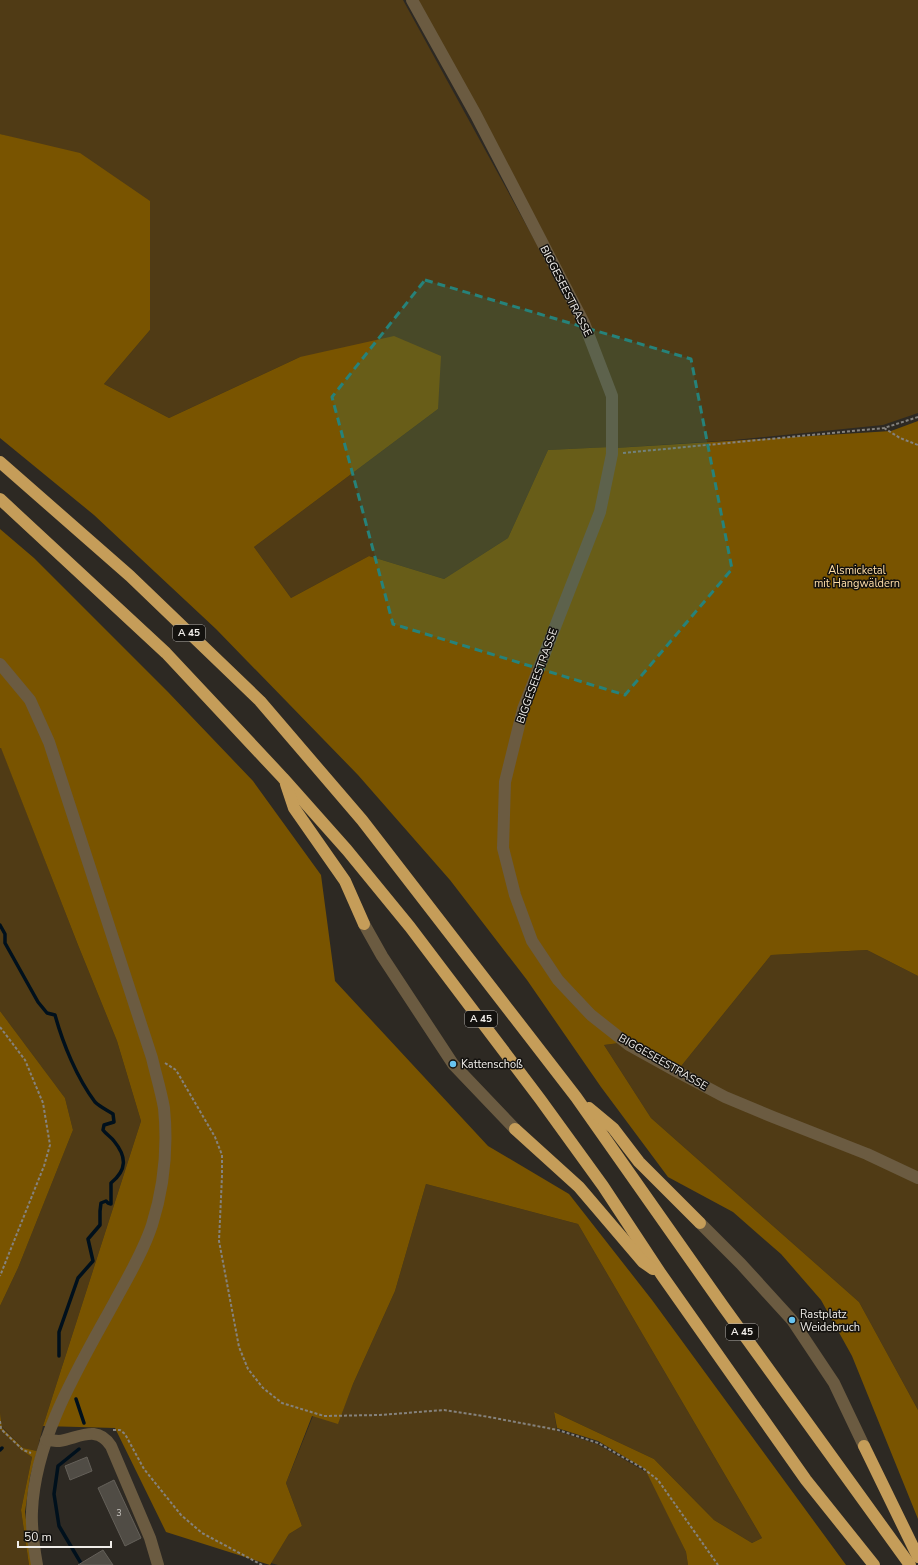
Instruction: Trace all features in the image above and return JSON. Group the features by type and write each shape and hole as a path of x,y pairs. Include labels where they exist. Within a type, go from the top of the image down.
{"highway":[{"name":"A 45","path":"0,462 130,576 260,701 362,820 576,1097 723,1306 910,1565"},
{"name":"A 45","path":"0,499 166,653 283,778 410,927 476,1012 540,1099 806,1480 874,1565"},
{"path":"283,778 294,808 345,881 364,924"},
{"path":"576,1097 613,1128 639,1162 700,1223"},
{"path":"516,1129 579,1187 643,1262 661,1274"},
{"path":"864,1446 918,1557"}],"street":[{"name":"BIGGESEESTRASSE","path":"412,0 476,116 584,323 612,396 612,454 600,512 523,709 505,782 503,848 515,895 532,941 558,980 591,1015 629,1045 725,1096 773,1117 867,1154 918,1178"},
{"path":"0,664 30,700 49,742 152,1058 163,1107 166,1140 164,1169 152,1225 130,1273 69,1387 44,1448 36,1474 32,1511 34,1550 37,1565"},
{"path":"364,924 382,956 453,1064 516,1129"},
{"path":"700,1223 741,1264 792,1320 834,1383 864,1446"},
{"path":"44,1448 58,1441 89,1433 101,1436 107,1440 111,1446 150,1538 158,1565"}],"path":[{"path":"612,454 884,428 918,417"},
{"path":"884,428 900,438 918,445"},
{"path":"0,1027 25,1060 43,1103 50,1145 44,1166 0,1276"},
{"path":"152,1058 165,1062 176,1070 215,1138 222,1155 219,1241 239,1347 248,1369 263,1388 282,1403 324,1416 380,1415 444,1410 558,1430 598,1443 644,1469 658,1480 718,1565"},
{"path":"0,1421 1,1428 23,1450 44,1448"},
{"path":"101,1436 114,1430 120,1430 125,1434 144,1469 181,1515 202,1533 262,1565"}],"highlighted area":[{"path":"425,280 691,359 732,569 625,695 393,624 332,397"}],"shaded area":[{"path":"0,0 403,0 581,325 609,396 610,447 548,450 508,538 444,579 369,556 291,598 254,547 438,409 300,357 169,418 104,384 150,330 18,139 0,134"},
{"path":"417,0 918,0 918,413 883,425 734,440 615,448 615,396"},
{"path":"1,747 117,1041 141,1121 43,1426 37,1451 23,1448 2,1427 0,1412 0,1306 18,1268 73,1130 65,1098 0,1011"},
{"path":"867,950 918,976 918,1176 678,1070 771,955"},
{"path":"619,1043 918,1182 918,1410 859,1302 651,1118 604,1045"},
{"path":"426,1184 578,1224 762,1538 752,1543 714,1520 654,1459 554,1412 557,1431 597,1444 648,1473 686,1552 688,1565 278,1565 271,1563 289,1534 302,1526 286,1483 313,1416 338,1423 353,1384 395,1291"},
{"path":"0,1425 1,1429 23,1451 32,1457 21,1510 29,1565 0,1565"}],"green space":[{"name":"Alsmicketal mit Hangwäldern","path":"0,134 80,153 150,201 150,330 104,384 169,418 300,357 394,336 441,356 438,409 254,547 291,598 369,556 444,579 508,538 548,450 615,448 891,431 918,421 918,976 867,950 771,955 678,1070 627,1042 604,1045 651,1118 859,1302 918,1410 918,1519 852,1356 821,1300 781,1254 733,1212 668,1177 601,1087 527,980 450,880 358,775 216,629 94,515 0,438"},
{"path":"0,529 34,558 168,692 253,781 321,875 335,981 488,1146 569,1194 652,1300 846,1565 688,1565 686,1552 645,1469 598,1441 557,1428 554,1412 654,1459 714,1520 752,1543 762,1538 578,1224 426,1184 395,1291 353,1384 338,1424 312,1416 286,1483 302,1526 289,1534 270,1565 166,1532 115,1428 43,1426 141,1121 117,1041 0,748"},
{"path":"0,1011 65,1098 73,1130 18,1268 0,1306"},
{"path":"0,1412 2,1428 23,1448 37,1451 30,1477 25,1512 32,1565 29,1565 21,1510 32,1457 23,1451 0,1429"}],"building":[{"path":"87,1457 92,1471 70,1480 65,1466"},
{"path":"114,1480 141,1538 125,1546 98,1488"},
{"path":"103,1550 113,1565 78,1565"}],"waterway":[{"path":"0,925 5,934 5,943 38,1002 47,1013 55,1015 66,1049 88,1093 95,1102 113,1114 114,1122 104,1125 103,1130 113,1140 123,1158 120,1173 111,1183 111,1204 106,1201 101,1203 100,1225 88,1239 93,1261 78,1278 59,1332 59,1356"},
{"path":"76,1399 84,1423"},
{"path":"79,1449 58,1466 54,1494 59,1526 82,1565"}],"place":[{"name":"Kattenschoß","path":"453,1064"},
{"name":"Rastplatz Weidebruch","path":"792,1320"}]}
